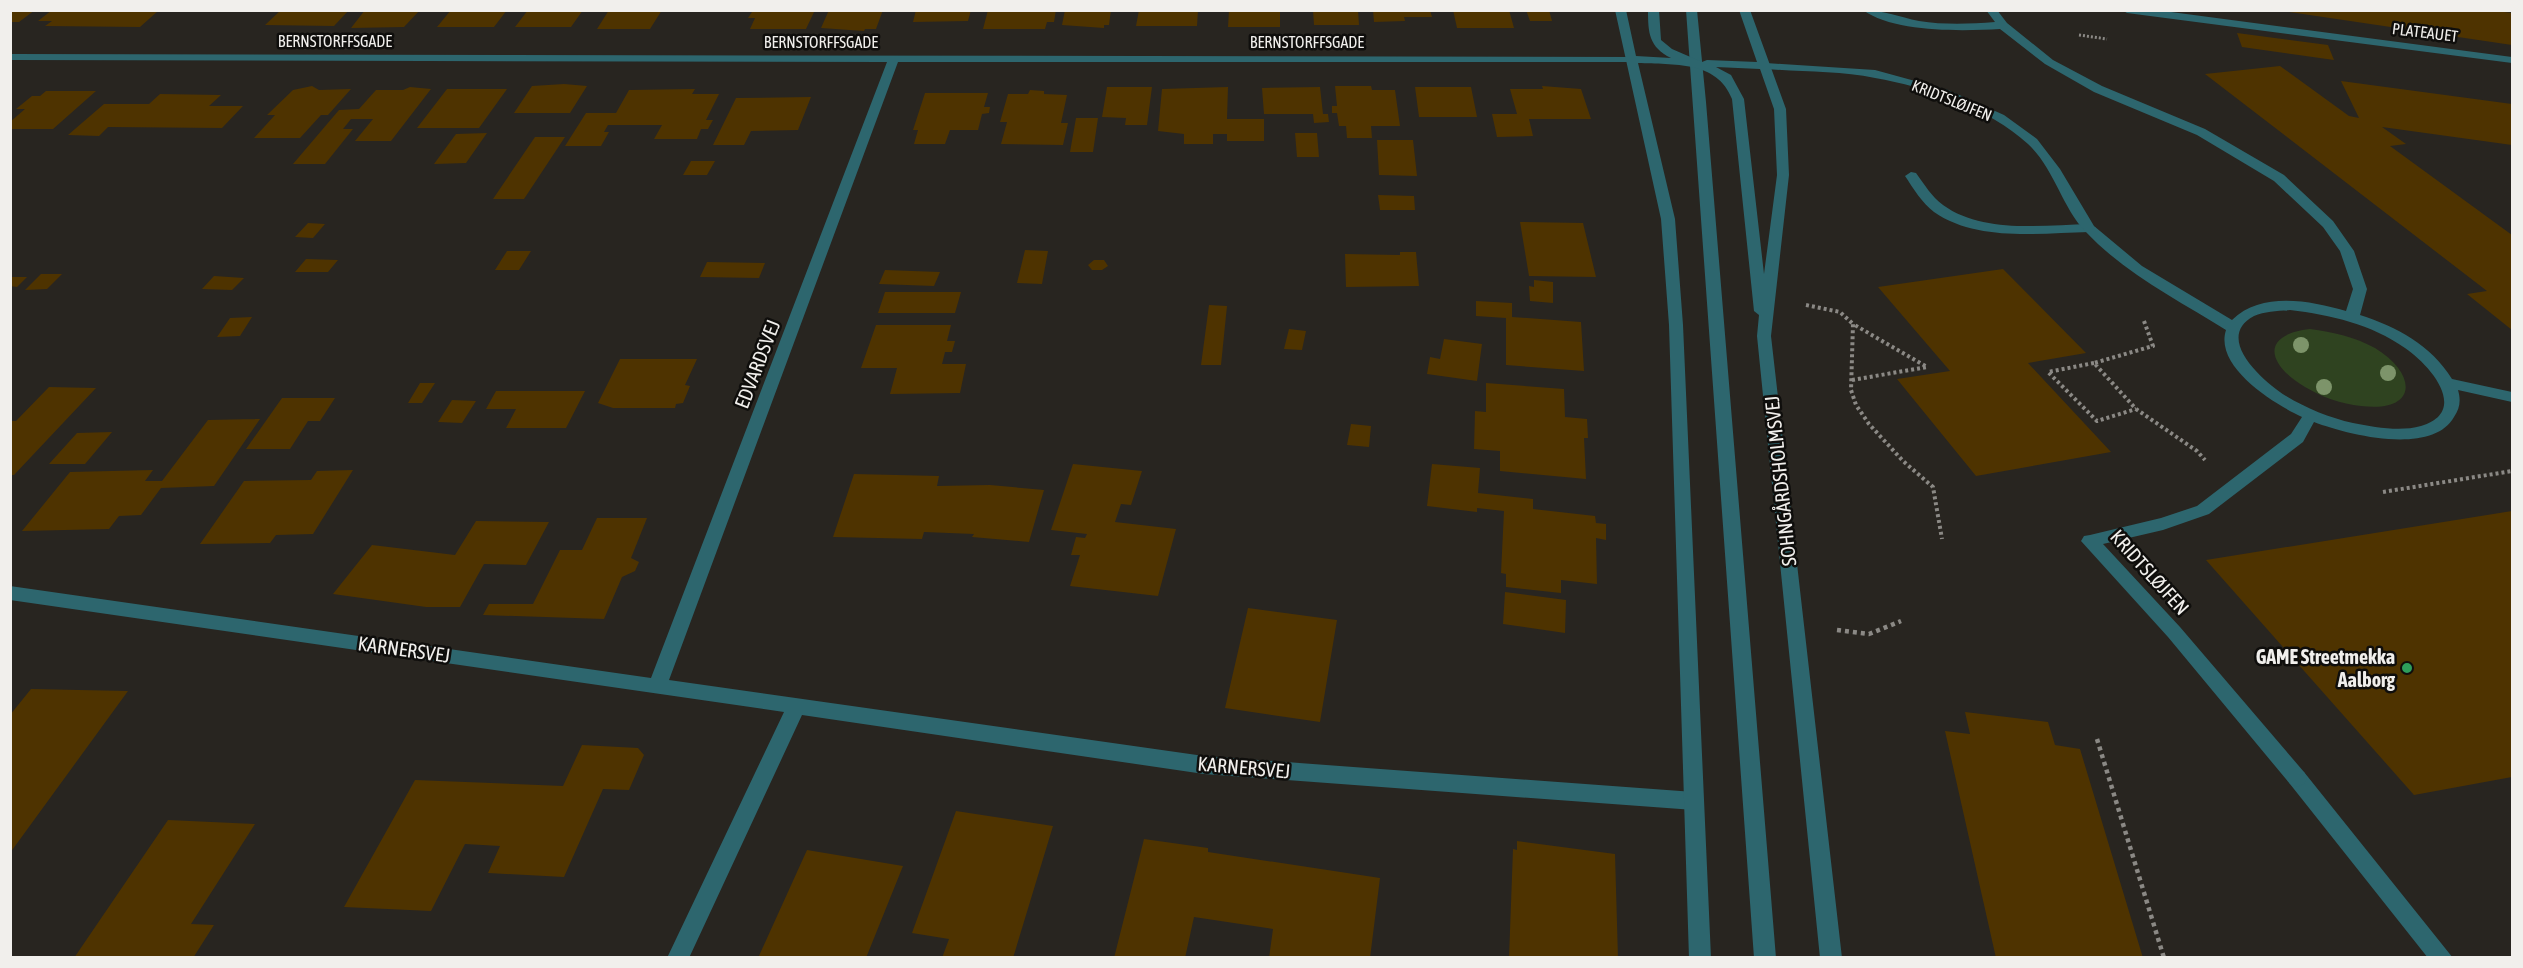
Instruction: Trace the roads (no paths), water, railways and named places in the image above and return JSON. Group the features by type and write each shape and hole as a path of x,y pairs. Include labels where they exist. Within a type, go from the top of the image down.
{"street":[{"path":"1620,10 1668,219 1676,325 1700,957"},
{"path":"1654,10 1656,41 1663,49 1727,76 1734,85 1740,106 1764,336"},
{"path":"1691,10 1765,957"},
{"name":"SOHNGÅRDSHOLMSVEJ","path":"1744,10 1780,109 1783,176 1764,336 1831,957"},
{"path":"1868,10 1900,22 1944,29 2003,25"},
{"path":"1991,10 2003,25 2049,62 2098,89 2201,132 2279,178 2328,224 2348,251 2360,289 2352,316"},
{"name":"PLATEAUET","path":"2127,10 2190,15 2512,60"},
{"name":"BERNSTORFFSGADE","path":"10,57 1631,59 1696,63"},
{"name":"EDVARDSVEJ","path":"658,685 894,58"},
{"name":"KRIDTSLØJFEN","path":"1696,63 1875,74 1912,82 1944,93 2000,118 2033,142 2054,169 2089,228 2137,269 2234,328"},
{"path":"1911,176 1938,208 1970,224 2024,229 2089,228"},
{"path":"2290,305 2320,308 2352,316 2383,328 2411,345 2434,363 2448,383 2453,401 2448,417 2424,430 2408,433 2378,433 2344,427 2310,415 2280,399 2255,381 2239,362 2232,344 2234,328 2245,315 2264,308 2290,305"},
{"path":"2448,383 2512,397"},
{"name":"KRIDTSLØJFEN","path":"2310,415 2296,438 2229,488 2204,510 2163,524 2090,541 2174,632 2297,778 2360,859 2442,957"},
{"name":"KARNERSVEJ","path":"10,593 1204,765 1694,801"},
{"path":"678,957 796,707"},
{"path":"1761,894 1778,957"}],"place":[{"name":"GAME Streetmekka Aalborg","path":"2407,668"}]}
